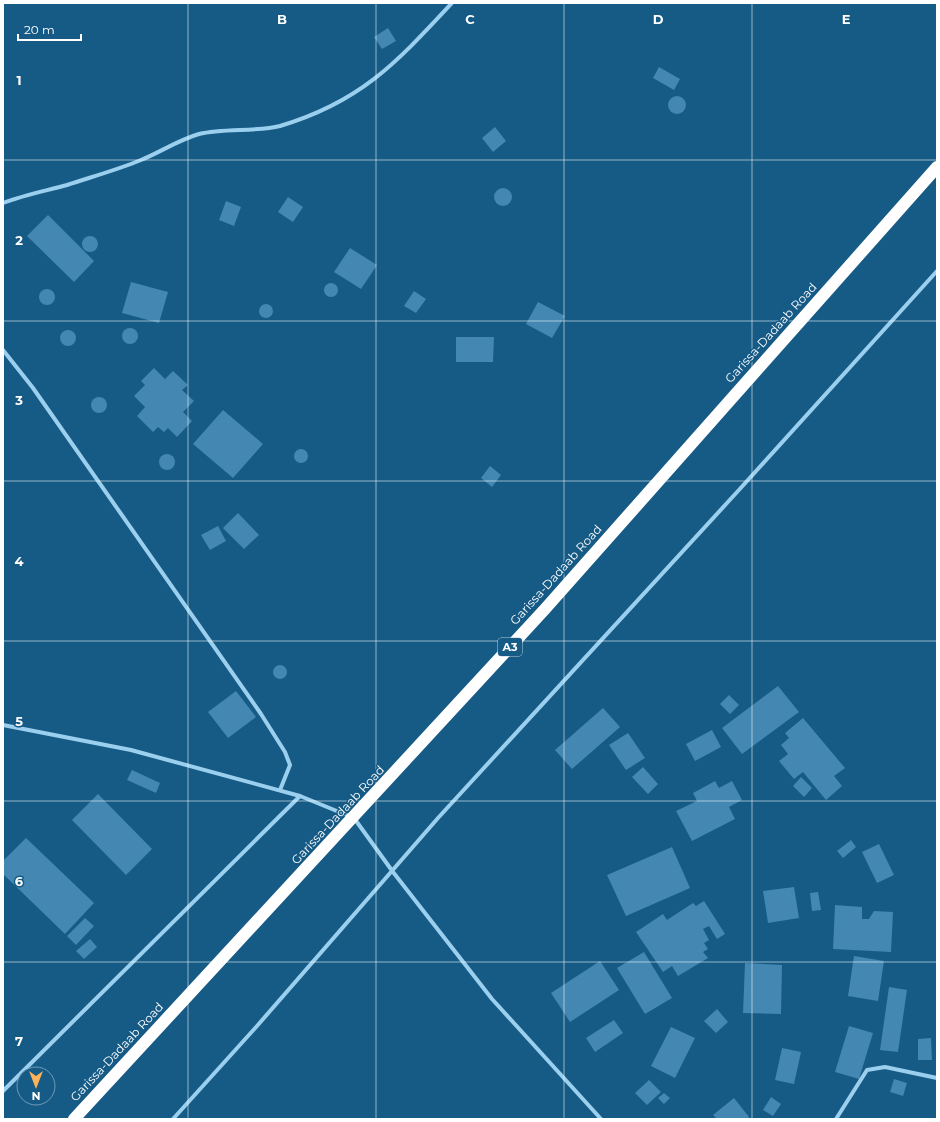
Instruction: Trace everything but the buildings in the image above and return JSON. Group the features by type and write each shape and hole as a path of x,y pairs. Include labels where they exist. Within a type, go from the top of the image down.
{"highway":[{"name":"Garissa-Dadaab Road","path":"74,1119 354,818 545,609 937,167"}],"street":[{"path":"3,203 26,194 66,185 142,160 183,139 200,134 279,126 333,106 367,86 402,57 452,3"},
{"path":"173,1119 393,872 438,818 744,486 937,271"},
{"path":"3,350 33,388 256,708 285,752 290,765 280,790"},
{"path":"3,725 131,750 300,796 354,818 393,872 492,999 601,1119"},
{"path":"3,1092 300,796"},
{"path":"836,1119 867,1070 885,1067 937,1078"}]}
